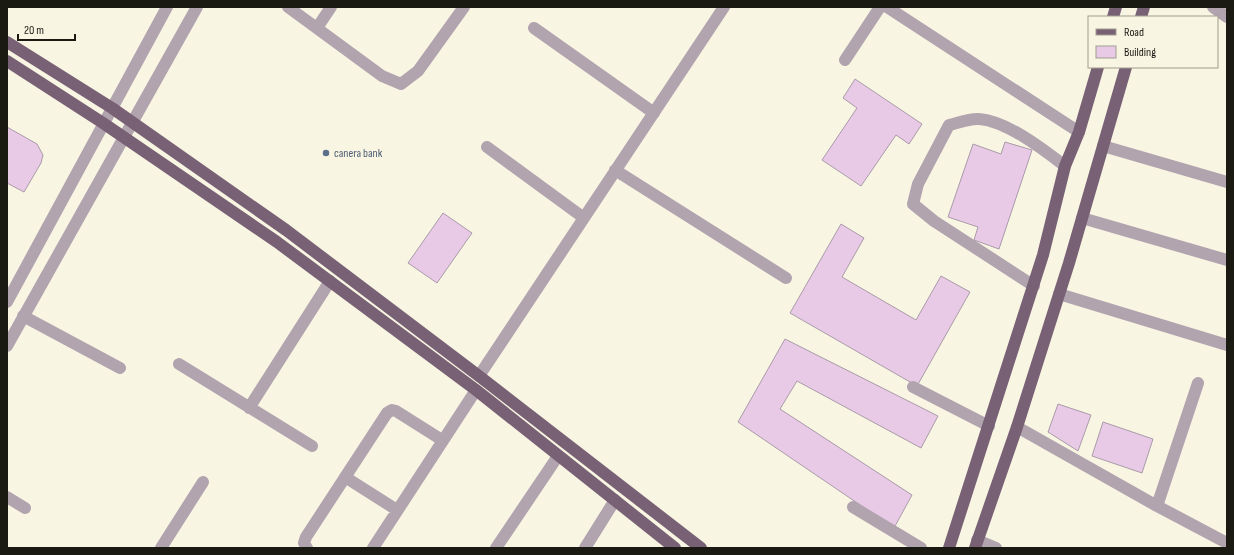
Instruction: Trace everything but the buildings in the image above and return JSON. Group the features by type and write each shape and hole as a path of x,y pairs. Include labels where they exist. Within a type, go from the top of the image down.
{"main road":[{"path":"7,42 112,108 131,123 286,230 479,376 701,548"},
{"path":"7,61 103,123 277,242 476,390 675,548"},
{"path":"949,548 1034,286 1065,166 1079,132 1098,68"},
{"path":"976,544 1018,427 1082,218 1126,68"}],"street":[{"path":"8,298 167,7"},
{"path":"7,346 197,7"},
{"path":"288,7 382,76 401,84 418,71 464,7"},
{"path":"316,28 331,7"},
{"path":"479,376 724,7"},
{"path":"845,60 880,7"},
{"path":"887,7 1079,132"},
{"path":"1213,7 1227,17"},
{"path":"534,28 654,113"},
{"path":"1034,286 934,221 913,204 918,184 949,125 978,118 995,123 1036,144 1065,166"},
{"path":"1103,146 1227,182"},
{"path":"487,147 584,218"},
{"path":"616,170 786,278"},
{"path":"1082,218 1227,260"},
{"path":"249,408 330,281"},
{"path":"1059,294 1227,345"},
{"path":"23,316 120,368"},
{"path":"179,364 312,446"},
{"path":"1157,506 1198,383"},
{"path":"913,387 989,426"},
{"path":"373,548 476,390"},
{"path":"307,548 304,543 306,537 387,413 392,410 396,410 442,440"},
{"path":"1018,427 1157,506 1227,543"},
{"path":"496,548 558,456"},
{"path":"345,477 397,510"},
{"path":"161,548 203,482"},
{"path":"7,497 25,508"},
{"path":"585,548 614,500"},
{"path":"853,507 921,548"},
{"path":"976,544 996,548"}],"place":[{"name":"canera bank","path":"326,153"}]}
